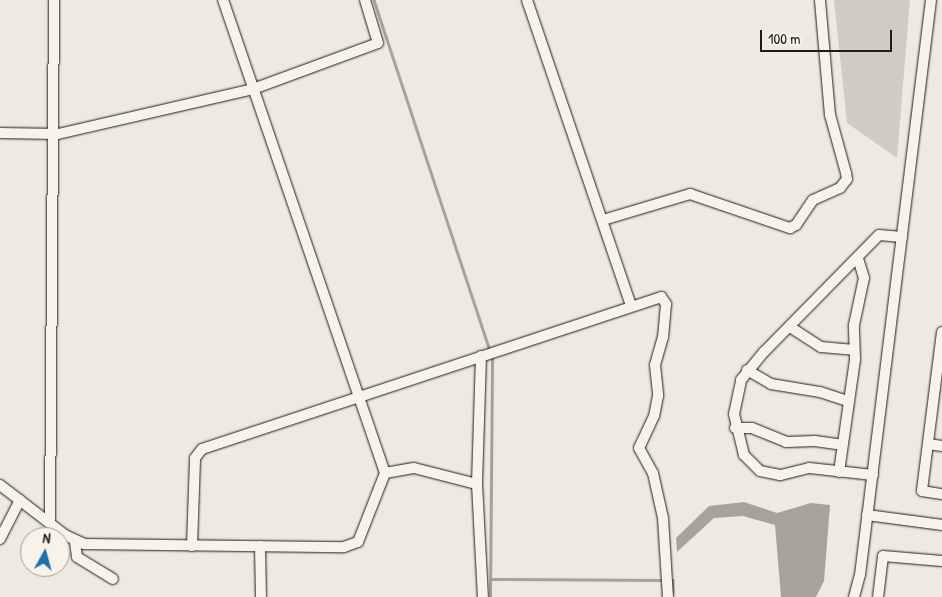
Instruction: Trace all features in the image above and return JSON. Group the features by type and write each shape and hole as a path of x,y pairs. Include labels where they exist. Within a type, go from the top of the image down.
{"street":[{"path":"50,523 51,134 54,0"},
{"path":"0,486 76,542 91,545 354,545 358,542 373,509 385,473 356,397 222,0"},
{"path":"0,133 51,134 253,88 378,43 365,0"},
{"path":"527,0 632,305"},
{"path":"603,220 690,194 790,228 796,225 813,200 840,188 846,173 830,115 820,0"},
{"path":"854,597 860,575 931,0"},
{"path":"872,475 809,468 780,475 760,471 744,455 735,428 735,401 748,370 879,235 902,237"},
{"path":"839,472 854,350 854,325 864,276 858,258"},
{"path":"192,546 197,452 657,297 663,298 666,304 664,337 655,365 658,396 654,416 639,448 653,473 663,518 668,597"},
{"path":"790,327 821,347 854,350"},
{"path":"942,332 938,398 928,444 922,491 942,494"},
{"path":"483,597 477,484 488,353"},
{"path":"748,370 771,384 820,392 848,401"},
{"path":"735,428 752,428 786,442 815,441 842,445"},
{"path":"928,444 942,446"},
{"path":"385,473 414,468 477,484"},
{"path":"0,539 20,500"},
{"path":"867,515 942,525"},
{"path":"76,542 77,557 113,579"},
{"path":"260,546 260,597"},
{"path":"878,597 883,556 942,561"}],"shaded area":[{"path":"834,0 910,0 897,158 847,123"},
{"path":"744,502 777,513 811,503 830,505 824,581 816,597 781,597 775,525 743,516 714,518 677,552 676,538 709,506"}],"waterway":[{"path":"374,0 490,351"},
{"path":"490,597 492,356"},
{"path":"490,579 664,580"},
{"path":"669,580 673,580 673,592"}]}
